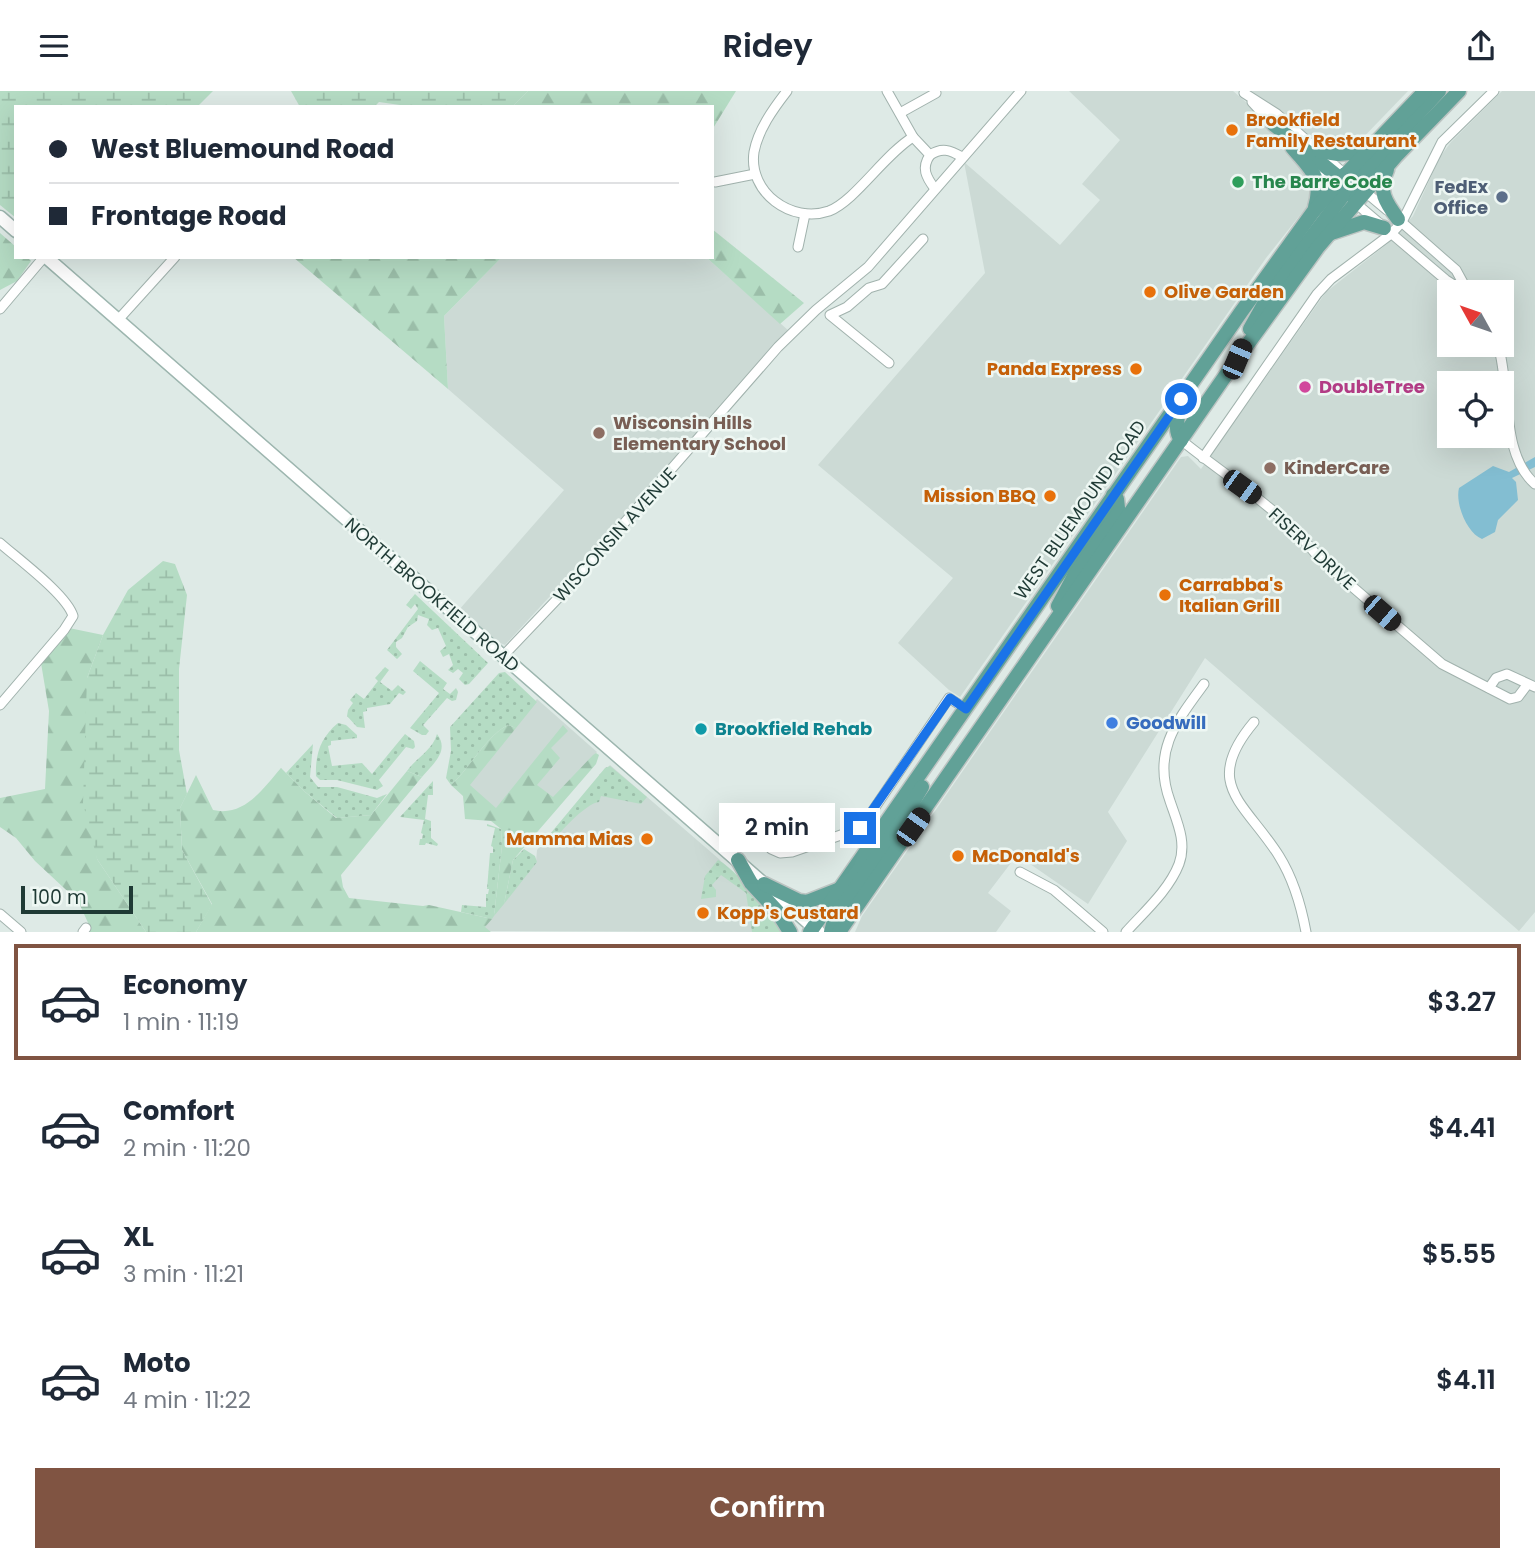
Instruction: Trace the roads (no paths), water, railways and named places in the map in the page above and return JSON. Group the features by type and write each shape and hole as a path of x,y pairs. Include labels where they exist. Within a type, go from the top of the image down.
{"main road":[{"name":"WEST BLUEMOUND ROAD","path":"839,932 1237,359 1330,233 1366,152 1425,91"},
{"path":"1237,359 1253,322 1273,288 1349,187 1439,91"},
{"path":"1436,114 1453,91"},
{"name":"WEST BLUEMOUND ROAD","path":"814,931 840,889 1313,212 1396,156 1459,91"},
{"path":"1273,124 1349,187"},
{"path":"1292,147 1317,179 1318,191 1313,212"},
{"path":"1319,151 1338,154 1366,152"},
{"path":"1396,156 1384,176 1382,189 1386,202 1400,221"},
{"path":"1330,233 1364,222 1387,231"},
{"path":"1181,399 1176,427 1176,434 1181,440"},
{"path":"1045,636 1062,596 1118,507 1114,495"},
{"path":"988,718 985,709 989,677"},
{"path":"831,932 835,917 924,784 947,736"},
{"path":"738,860 751,883 777,911 790,932"},
{"path":"764,884 799,901 807,902 840,889"},
{"path":"852,932 860,902"}],"street":[{"path":"787,91 756,143 754,165 755,174 765,193 792,211 825,212 838,206 895,149 913,137"},
{"path":"887,91 913,137 930,155"},
{"name":"WISCONSIN AVENUE","path":"503,656 572,584 782,344 826,301 868,267 1021,91"},
{"path":"1203,458 1317,294 1400,221 1442,142 1494,91"},
{"path":"1242,92 1292,147 1400,221 1456,269 1461,280"},
{"path":"1242,92 1277,114 1319,151 1387,231 1446,280"},
{"path":"900,113 936,93"},
{"path":"935,188 925,174 926,161 930,155 935,151 947,150 962,157"},
{"path":"715,182 755,174"},
{"path":"799,247 805,213"},
{"path":"0,218 14,229"},
{"path":"830,314 847,307 869,288 883,284 923,239"},
{"path":"0,309 43,259"},
{"name":"NORTH BROOKFIELD ROAD","path":"47,259 738,860 814,931"},
{"path":"118,320 173,259"},
{"path":"826,301 830,314"},
{"path":"816,310 830,314 889,363"},
{"path":"1502,357 1513,448 1527,476 1535,484"},
{"name":"FISERV DRIVE","path":"1181,440 1304,537 1319,558 1441,664 1489,688 1515,700 1531,686 1507,674 1496,678 1489,688"},
{"path":"0,543 57,593 71,608 73,617 0,705"},
{"path":"1126,932 1162,891 1179,863 1181,834 1164,782 1163,762 1170,733 1204,684"},
{"path":"771,849 779,853 792,852 860,828 950,698 966,709"},
{"path":"1255,722 1233,751 1229,765 1231,785 1291,877 1301,905 1306,932"},
{"path":"1020,872 1054,890 1103,932"},
{"path":"0,913 21,932"}],"water":[{"path":"1535,457 1535,467 1512,478 1516,482 1518,500 1498,520 1495,532 1482,539 1477,536 1463,517 1459,488 1493,466 1509,472"}],"place":[{"name":"Brookfield Family Restaurant","path":"1232,130"},
{"name":"The Barre Code","path":"1238,182"},
{"name":"FedEx Office","path":"1502,197"},
{"name":"Olive Garden","path":"1150,292"},
{"name":"Panda Express","path":"1136,369"},
{"name":"DoubleTree","path":"1305,387"},
{"name":"Wisconsin Hills Elementary School","path":"599,433"},
{"name":"KinderCare","path":"1270,468"},
{"name":"Mission BBQ","path":"1050,496"},
{"name":"Carrabba's Italian Grill","path":"1165,595"},
{"name":"Goodwill","path":"1112,723"},
{"name":"Brookfield Rehab","path":"701,729"},
{"name":"Mamma Mias","path":"647,839"},
{"name":"McDonald's","path":"958,856"},
{"name":"Kopp's Custard","path":"703,913"}]}
